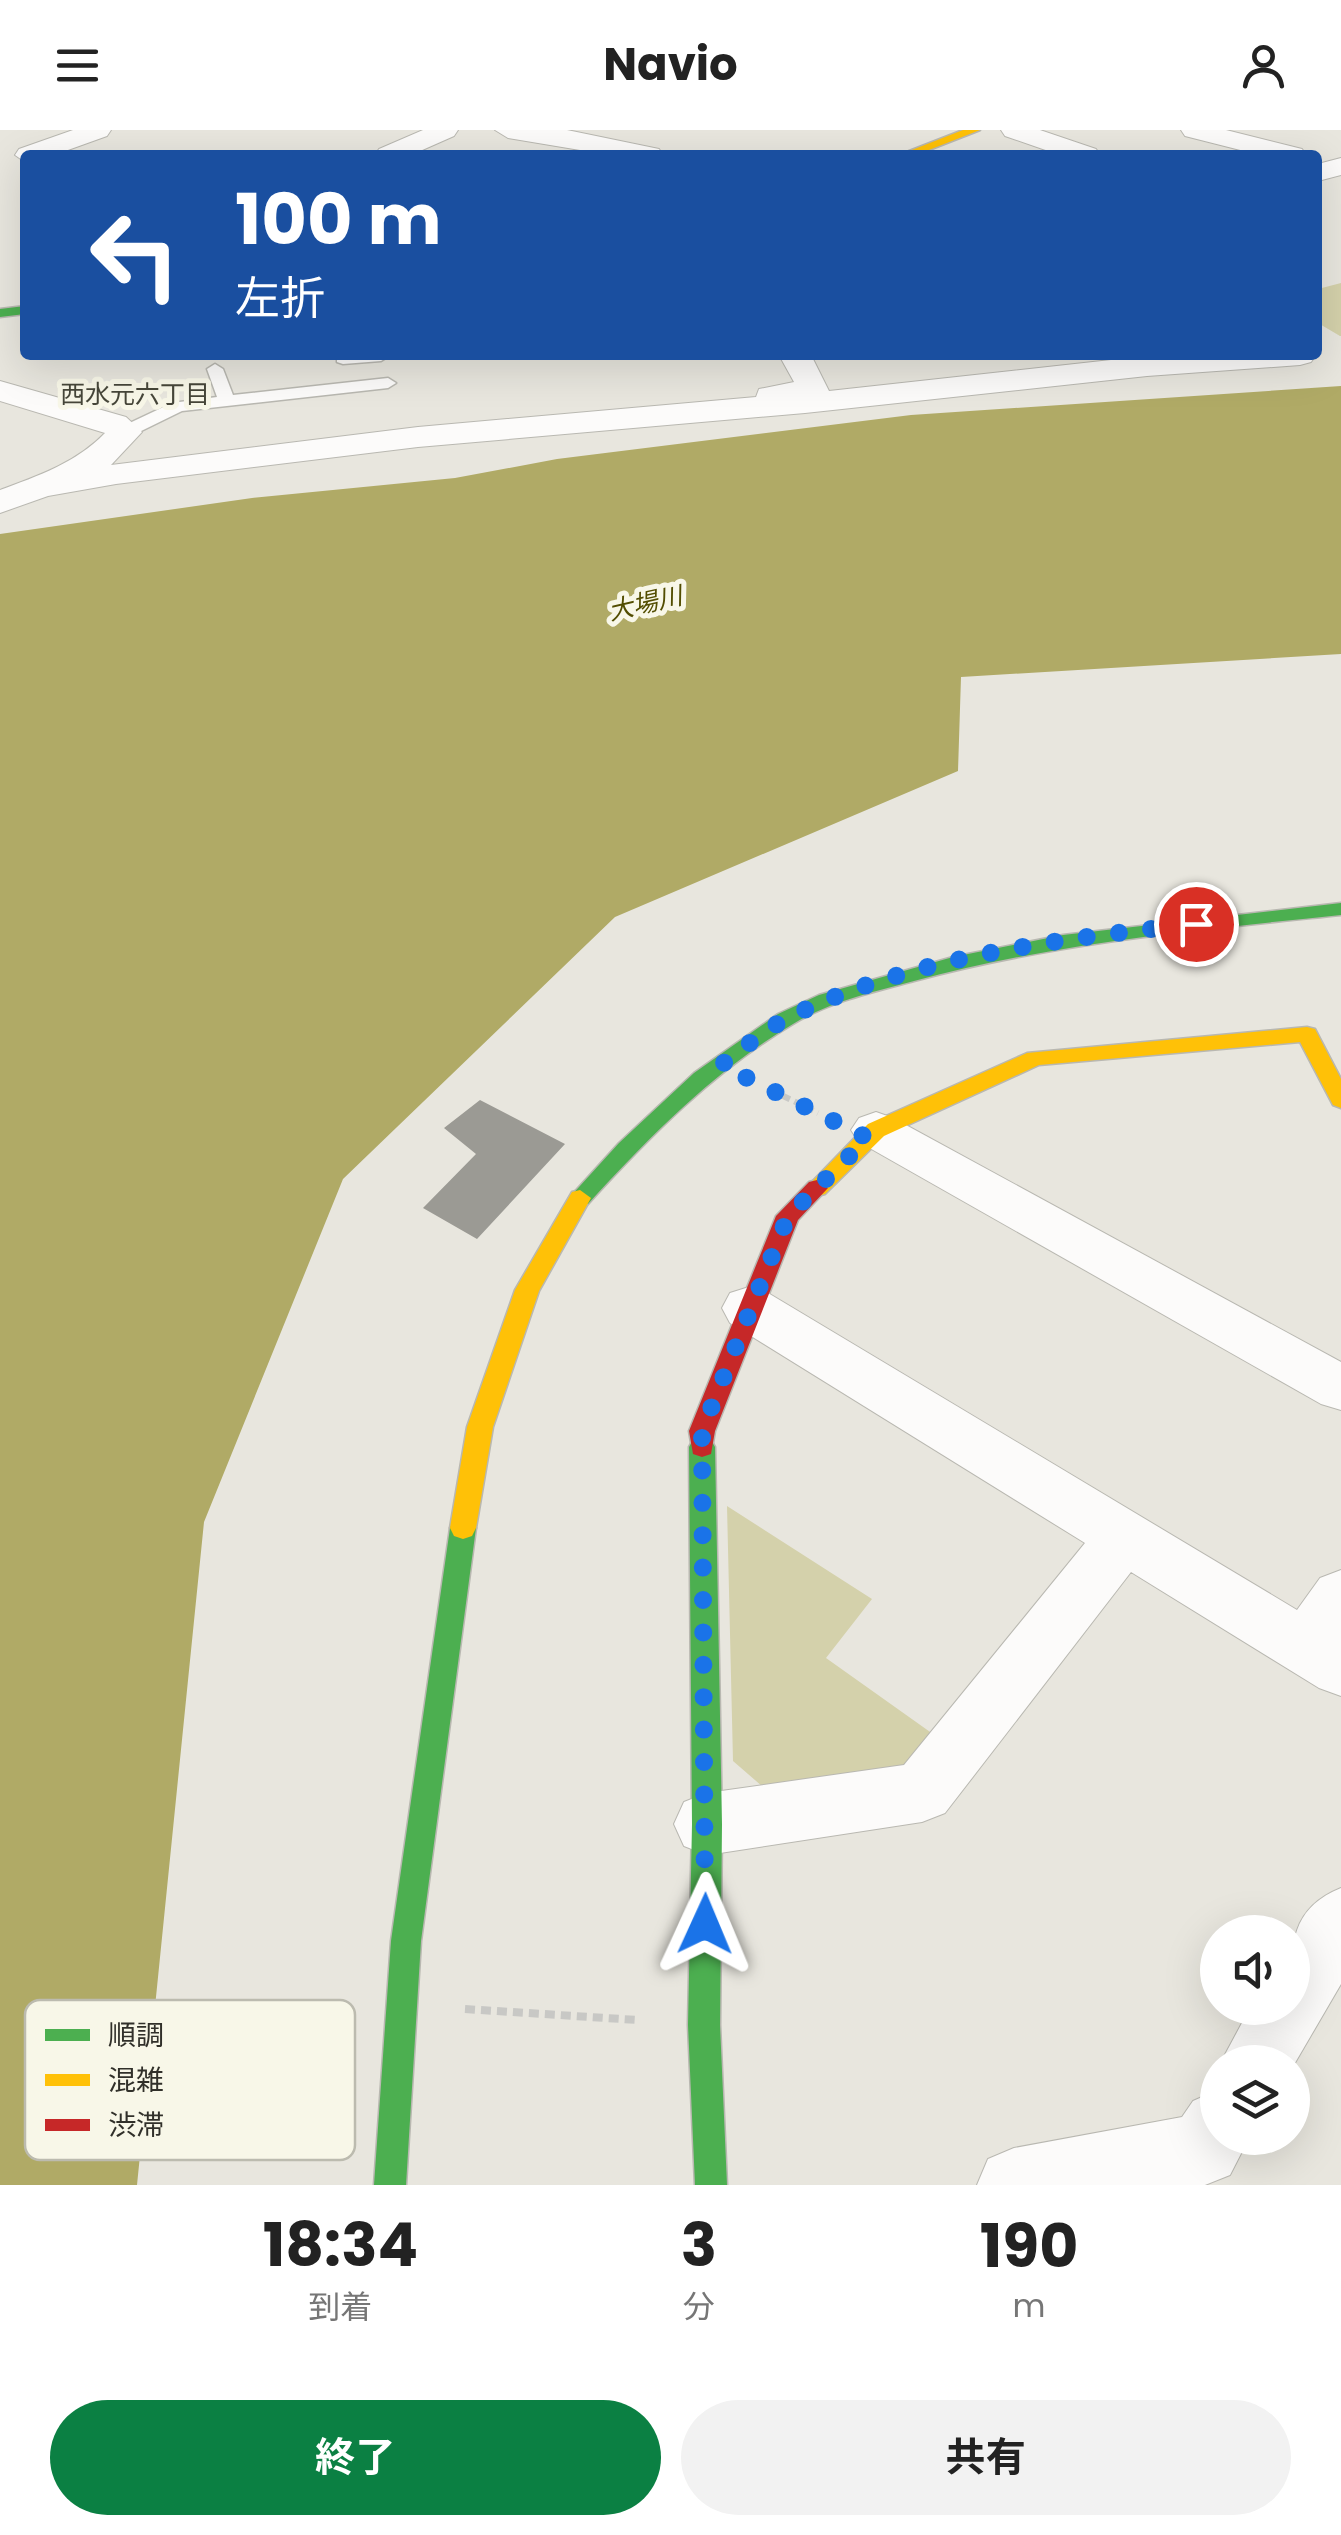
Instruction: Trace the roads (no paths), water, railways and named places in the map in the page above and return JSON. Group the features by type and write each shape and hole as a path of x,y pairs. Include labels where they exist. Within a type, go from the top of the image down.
{"street":[{"path":"46,150 98,130"},
{"path":"400,150 445,130"},
{"path":"508,130 562,133 629,150"},
{"path":"920,150 974,130"},
{"path":"1014,130 1072,150"},
{"path":"1194,130 1272,150"},
{"path":"0,138 27,150"},
{"path":"734,410 756,399 814,389 798,360"},
{"path":"40,487 418,437 734,410 1163,360"},
{"path":"0,391 114,424 125,432 102,455 40,487 0,502"},
{"path":"390,2185 406,1941 452,1596 480,1428 527,1290 581,1197 684,1091 787,1018 844,994 962,959 1088,935 1341,909"},
{"path":"711,2185 704,2025 707,1824 702,1431 788,1216 872,1134 1035,1058 1307,1034 1341,1100"},
{"path":"872,1134 1341,1388"},
{"path":"749,1308 1324,1658 1341,1596"},
{"path":"707,1824 922,1792 1124,1537"},
{"path":"1310,1972 1341,1921"},
{"path":"1014,2185 1200,2150"}],"lane":[{"path":"343,360 354,387"},
{"path":"215,369 227,401"},
{"path":"125,432 178,406 388,383"}],"water":[{"name":"大場川","path":"1341,386 1341,654 961,677 958,771 615,917 343,1179 204,1522 156,2000 25,2000 25,2160 140,2160 137,2185 0,2185 0,534 252,498 455,478 557,459 911,415"}],"district":[{"name":"西水元六丁目","path":"135,394"}]}
